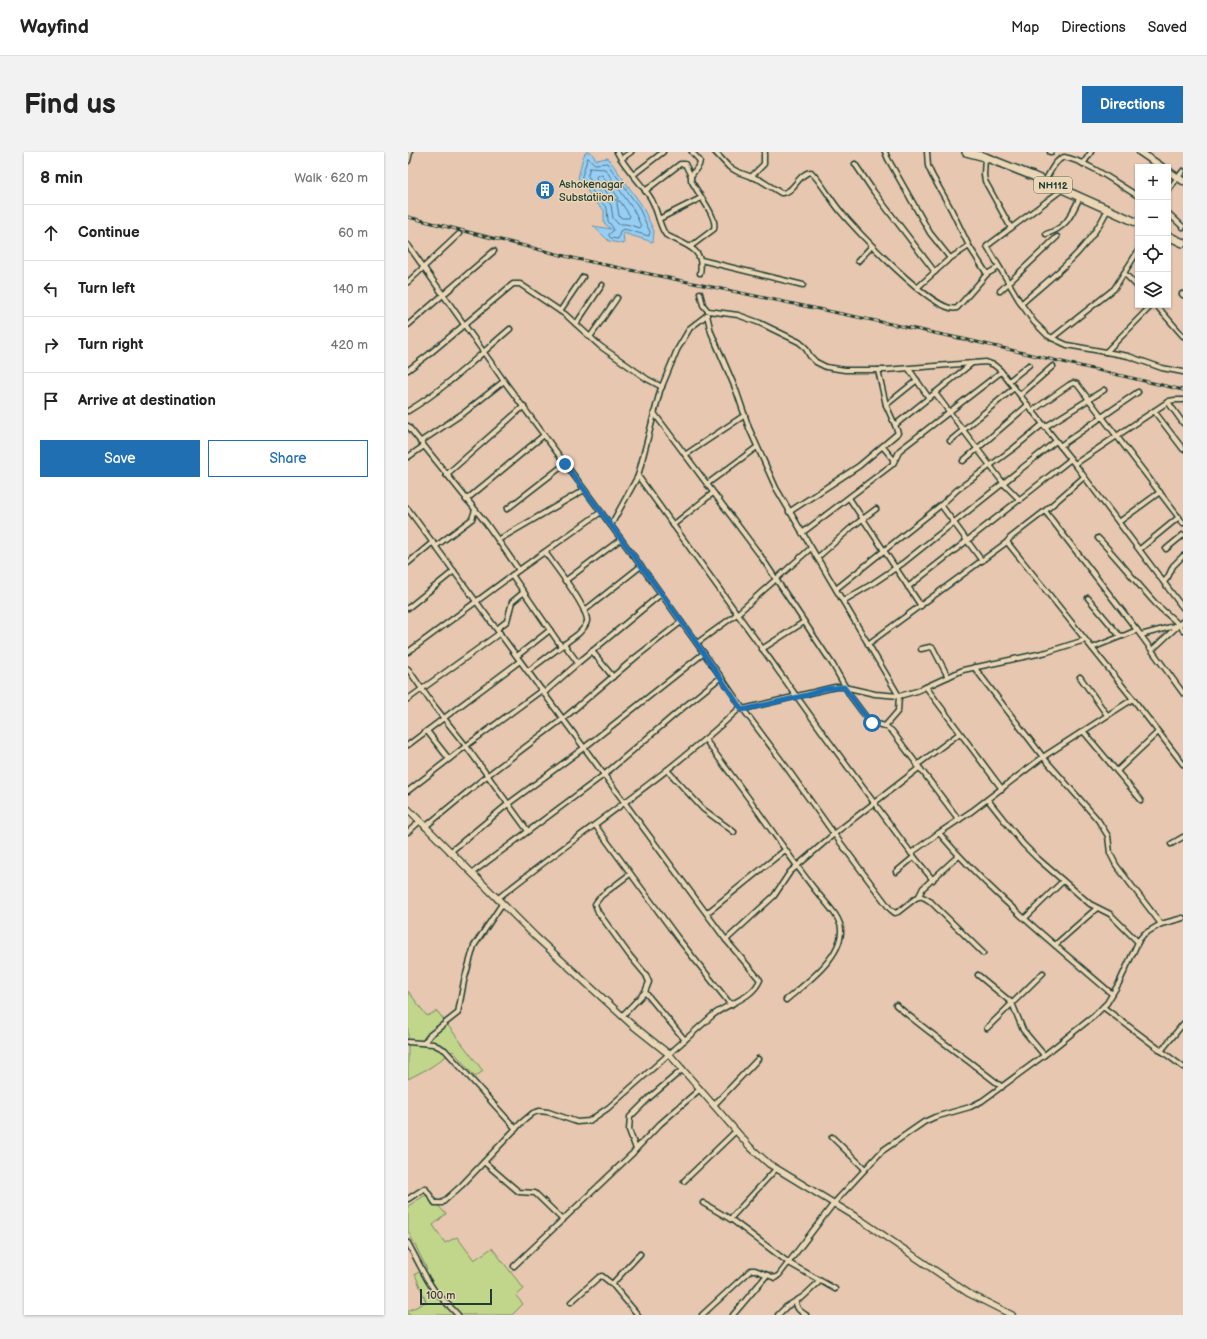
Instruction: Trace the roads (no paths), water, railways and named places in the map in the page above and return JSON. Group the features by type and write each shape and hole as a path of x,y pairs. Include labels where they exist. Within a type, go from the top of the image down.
{"highway":[{"name":"NH112","path":"967,152 985,157 1045,181 1135,222"},
{"path":"1171,237 1183,242"}],"main road":[{"path":"1140,152 1158,164"},
{"path":"1171,173 1181,179"}],"street":[{"path":"408,161 410,152"},
{"path":"617,152 646,191 655,206 659,220 666,235 690,247 698,254 701,260 700,273"},
{"path":"621,159 631,152"},
{"path":"633,175 663,152"},
{"path":"691,176 700,165 700,161 692,152"},
{"path":"714,152 729,167 760,180 781,193 785,193 804,174 810,172 841,212 872,246 927,296 954,309 959,306 988,274 999,267"},
{"path":"751,177 764,164 765,152"},
{"path":"885,152 930,233 950,258"},
{"path":"927,152 928,166 932,175 969,246 988,274"},
{"path":"1083,164 1091,152"},
{"path":"985,157 985,181 1011,228"},
{"path":"1045,181 1054,165 1062,158 1068,158 1083,164 1135,194"},
{"path":"646,191 680,164 685,164 691,176 691,180 712,215 715,225 714,229 690,247"},
{"path":"855,164 874,192 935,272"},
{"path":"1171,187 1181,179 1183,172"},
{"path":"1063,189 987,246 1021,304 1034,322 1052,338 1067,345 1128,356 1162,368 1183,372"},
{"path":"1046,234 1054,232 1067,223 1080,197"},
{"path":"659,220 701,198"},
{"path":"1021,304 1070,261 1096,231 1108,210"},
{"path":"1171,216 1183,227"},
{"path":"408,282 459,234"},
{"path":"1000,291 1057,237"},
{"path":"408,245 425,267 504,381 641,566 742,708 834,834 893,911 898,912 919,896 922,890 958,856"},
{"path":"858,261 872,246"},
{"path":"917,288 950,258 969,246"},
{"path":"408,325 494,252"},
{"path":"1052,338 1114,289 1135,256"},
{"path":"701,260 803,285"},
{"path":"1124,273 1135,284"},
{"path":"560,311 583,277"},
{"path":"408,370 512,284 520,284 560,311 600,346 647,379 662,387"},
{"path":"576,324 602,285"},
{"path":"700,293 711,332 736,390 757,447 776,488 899,696 898,712 885,726"},
{"path":"590,337 617,298"},
{"path":"705,308 711,312 738,315 760,323 799,342 805,347 810,356 816,362 826,367 845,370 878,370 909,369 986,362 994,365 1002,372 1056,442 1075,464 1183,608"},
{"path":"1106,352 1149,308"},
{"path":"1159,308 1183,336"},
{"path":"611,525 638,476 654,412 677,350 686,332 694,323 707,316"},
{"path":"408,411 426,399 510,329"},
{"path":"896,425 972,364"},
{"path":"1009,381 1029,365"},
{"path":"1020,395 1053,366"},
{"path":"909,369 929,398"},
{"path":"790,512 843,477 883,447 898,433 896,425 886,405 878,370"},
{"path":"802,532 849,498 894,462 900,450 1002,372"},
{"path":"886,405 917,380"},
{"path":"420,442 466,412 504,381"},
{"path":"1032,411 1073,383 1077,384 1183,523"},
{"path":"950,441 1014,388"},
{"path":"836,589 941,505 957,490 1044,426 1104,390"},
{"path":"1060,446 1138,392"},
{"path":"935,393 1004,484 1020,500"},
{"path":"1075,464 1168,402 1183,400"},
{"path":"1168,402 1183,422"},
{"path":"963,461 1028,405"},
{"path":"446,475 524,406"},
{"path":"1154,411 1183,449"},
{"path":"654,412 748,537 833,665 844,687 869,721 885,726 892,732 959,820"},
{"path":"685,455 745,415"},
{"path":"408,426 475,510 519,570"},
{"path":"466,500 544,435"},
{"path":"842,601 896,568 1056,442"},
{"path":"408,457 424,446"},
{"path":"707,484 757,447"},
{"path":"883,447 894,462"},
{"path":"908,587 1071,459"},
{"path":"507,509 565,464"},
{"path":"638,476 874,803 912,855 933,880"},
{"path":"868,644 1007,542 1084,477"},
{"path":"498,540 584,490"},
{"path":"673,525 713,492"},
{"path":"1119,522 1160,492"},
{"path":"849,498 921,606"},
{"path":"941,505 982,561"},
{"path":"408,509 410,515 434,544 564,718 726,940 760,980 751,992 731,1005 718,1011 608,1108 589,1121 577,1122 548,1112 533,1113 442,1203 435,1203 425,1188 408,1199"},
{"path":"817,558 876,509"},
{"path":"408,563 472,519 475,510"},
{"path":"1045,511 1137,630 1183,693"},
{"path":"408,652 512,575 601,512"},
{"path":"1140,549 1178,517"},
{"path":"1166,549 1183,535"},
{"path":"1098,538 1164,613 1183,630"},
{"path":"566,581 621,540"},
{"path":"1007,542 1183,764"},
{"path":"697,643 738,614 776,578 811,548"},
{"path":"528,671 584,628 587,620 578,599 545,552"},
{"path":"1164,582 1173,566 1183,556"},
{"path":"584,611 641,566"},
{"path":"408,608 454,571"},
{"path":"512,575 550,630 578,663"},
{"path":"408,699 498,631 508,621 510,605 512,602 524,592"},
{"path":"408,791 466,746 543,691 661,594"},
{"path":"1088,598 1119,635 1122,636"},
{"path":"1152,650 1183,621"},
{"path":"425,827 488,775 564,718 636,657 681,622"},
{"path":"762,649 804,622"},
{"path":"1140,635 1179,625"},
{"path":"517,656 550,630"},
{"path":"1092,648 1137,630"},
{"path":"497,899 625,803 742,708 797,697 824,689 844,687 887,696 899,696 909,694 974,667 1047,652 1085,640"},
{"path":"921,649 930,647 933,648 948,677"},
{"path":"592,651 613,678"},
{"path":"450,852 508,804 585,747 704,653"},
{"path":"408,745 520,660"},
{"path":"974,667 1043,757 1098,820 1108,836 1112,858 1161,924"},
{"path":"408,669 528,831"},
{"path":"472,873 605,774 721,677"},
{"path":"1080,677 1107,715"},
{"path":"926,687 1002,789"},
{"path":"896,872 912,855 939,833 988,800 1043,757 1132,699"},
{"path":"427,731 449,759"},
{"path":"1083,731 1141,800"},
{"path":"726,940 774,896 779,890 786,876 796,866 960,732"},
{"path":"1117,771 1158,732"},
{"path":"705,739 764,819 784,850 841,925 842,931 840,939 836,949 828,961 819,971 786,1000"},
{"path":"667,770 703,809 734,832"},
{"path":"988,800 1036,858 1097,908 1110,914 1138,942"},
{"path":"408,809 536,937 622,1016 670,1054 750,1147 776,1169 896,1243 968,1293 1012,1315"},
{"path":"408,832 420,821"},
{"path":"595,825 677,937 731,1005"},
{"path":"939,833 958,856 1011,907 1112,994"},
{"path":"1171,844 1183,837"},
{"path":"707,914 784,850"},
{"path":"622,1016 645,992 649,985 648,979 595,906 596,901 601,896 630,874"},
{"path":"1025,918 1063,881"},
{"path":"919,896 924,897 931,902 983,953"},
{"path":"424,1043 430,1035 458,1013 464,981 474,946 502,904"},
{"path":"1055,945 1097,908"},
{"path":"702,1315 751,1270 777,1277 790,1264 812,1231 834,1204 882,1151 917,1126 935,1117 977,1104 1044,1055 1103,1007 1119,983 1138,942 1144,934 1161,924 1183,918"},
{"path":"978,974 1012,1003 1023,1030 1044,1055"},
{"path":"987,1028 1043,974"},
{"path":"645,992 685,1040"},
{"path":"896,1006 919,1025 968,1059 1002,1087"},
{"path":"1103,1007 1183,1067"},
{"path":"1161,1051 1183,1024"},
{"path":"408,1042 440,1046 445,1050 516,1129"},
{"path":"714,1105 758,1059"},
{"path":"636,1149 629,1130 630,1117 644,1102 683,1069"},
{"path":"514,1266 627,1160 660,1124 700,1089"},
{"path":"684,1181 736,1131"},
{"path":"832,1137 865,1169"},
{"path":"484,1162 519,1192 535,1193 563,1220"},
{"path":"730,1219 776,1169"},
{"path":"704,1203 730,1219 790,1264 835,1289"},
{"path":"408,1243 420,1268 430,1284 458,1315"},
{"path":"612,1284 640,1254"},
{"path":"733,1315 767,1275"},
{"path":"571,1302 602,1276 612,1284 638,1315"},
{"path":"778,1315 786,1307 804,1296 820,1280"},
{"path":"796,1301 796,1305 799,1310 806,1315"}],"water":[{"path":"586,152 591,152 596,160 608,158 641,204 654,231 653,242 623,233 624,244 609,241 593,226 611,229 604,223 604,210 596,203 578,178 583,157"}],"railway":[{"path":"408,217 577,259 968,340 1183,390"}],"place":[{"name":"Ashokenagar Substatiion","path":"545,190"}]}
